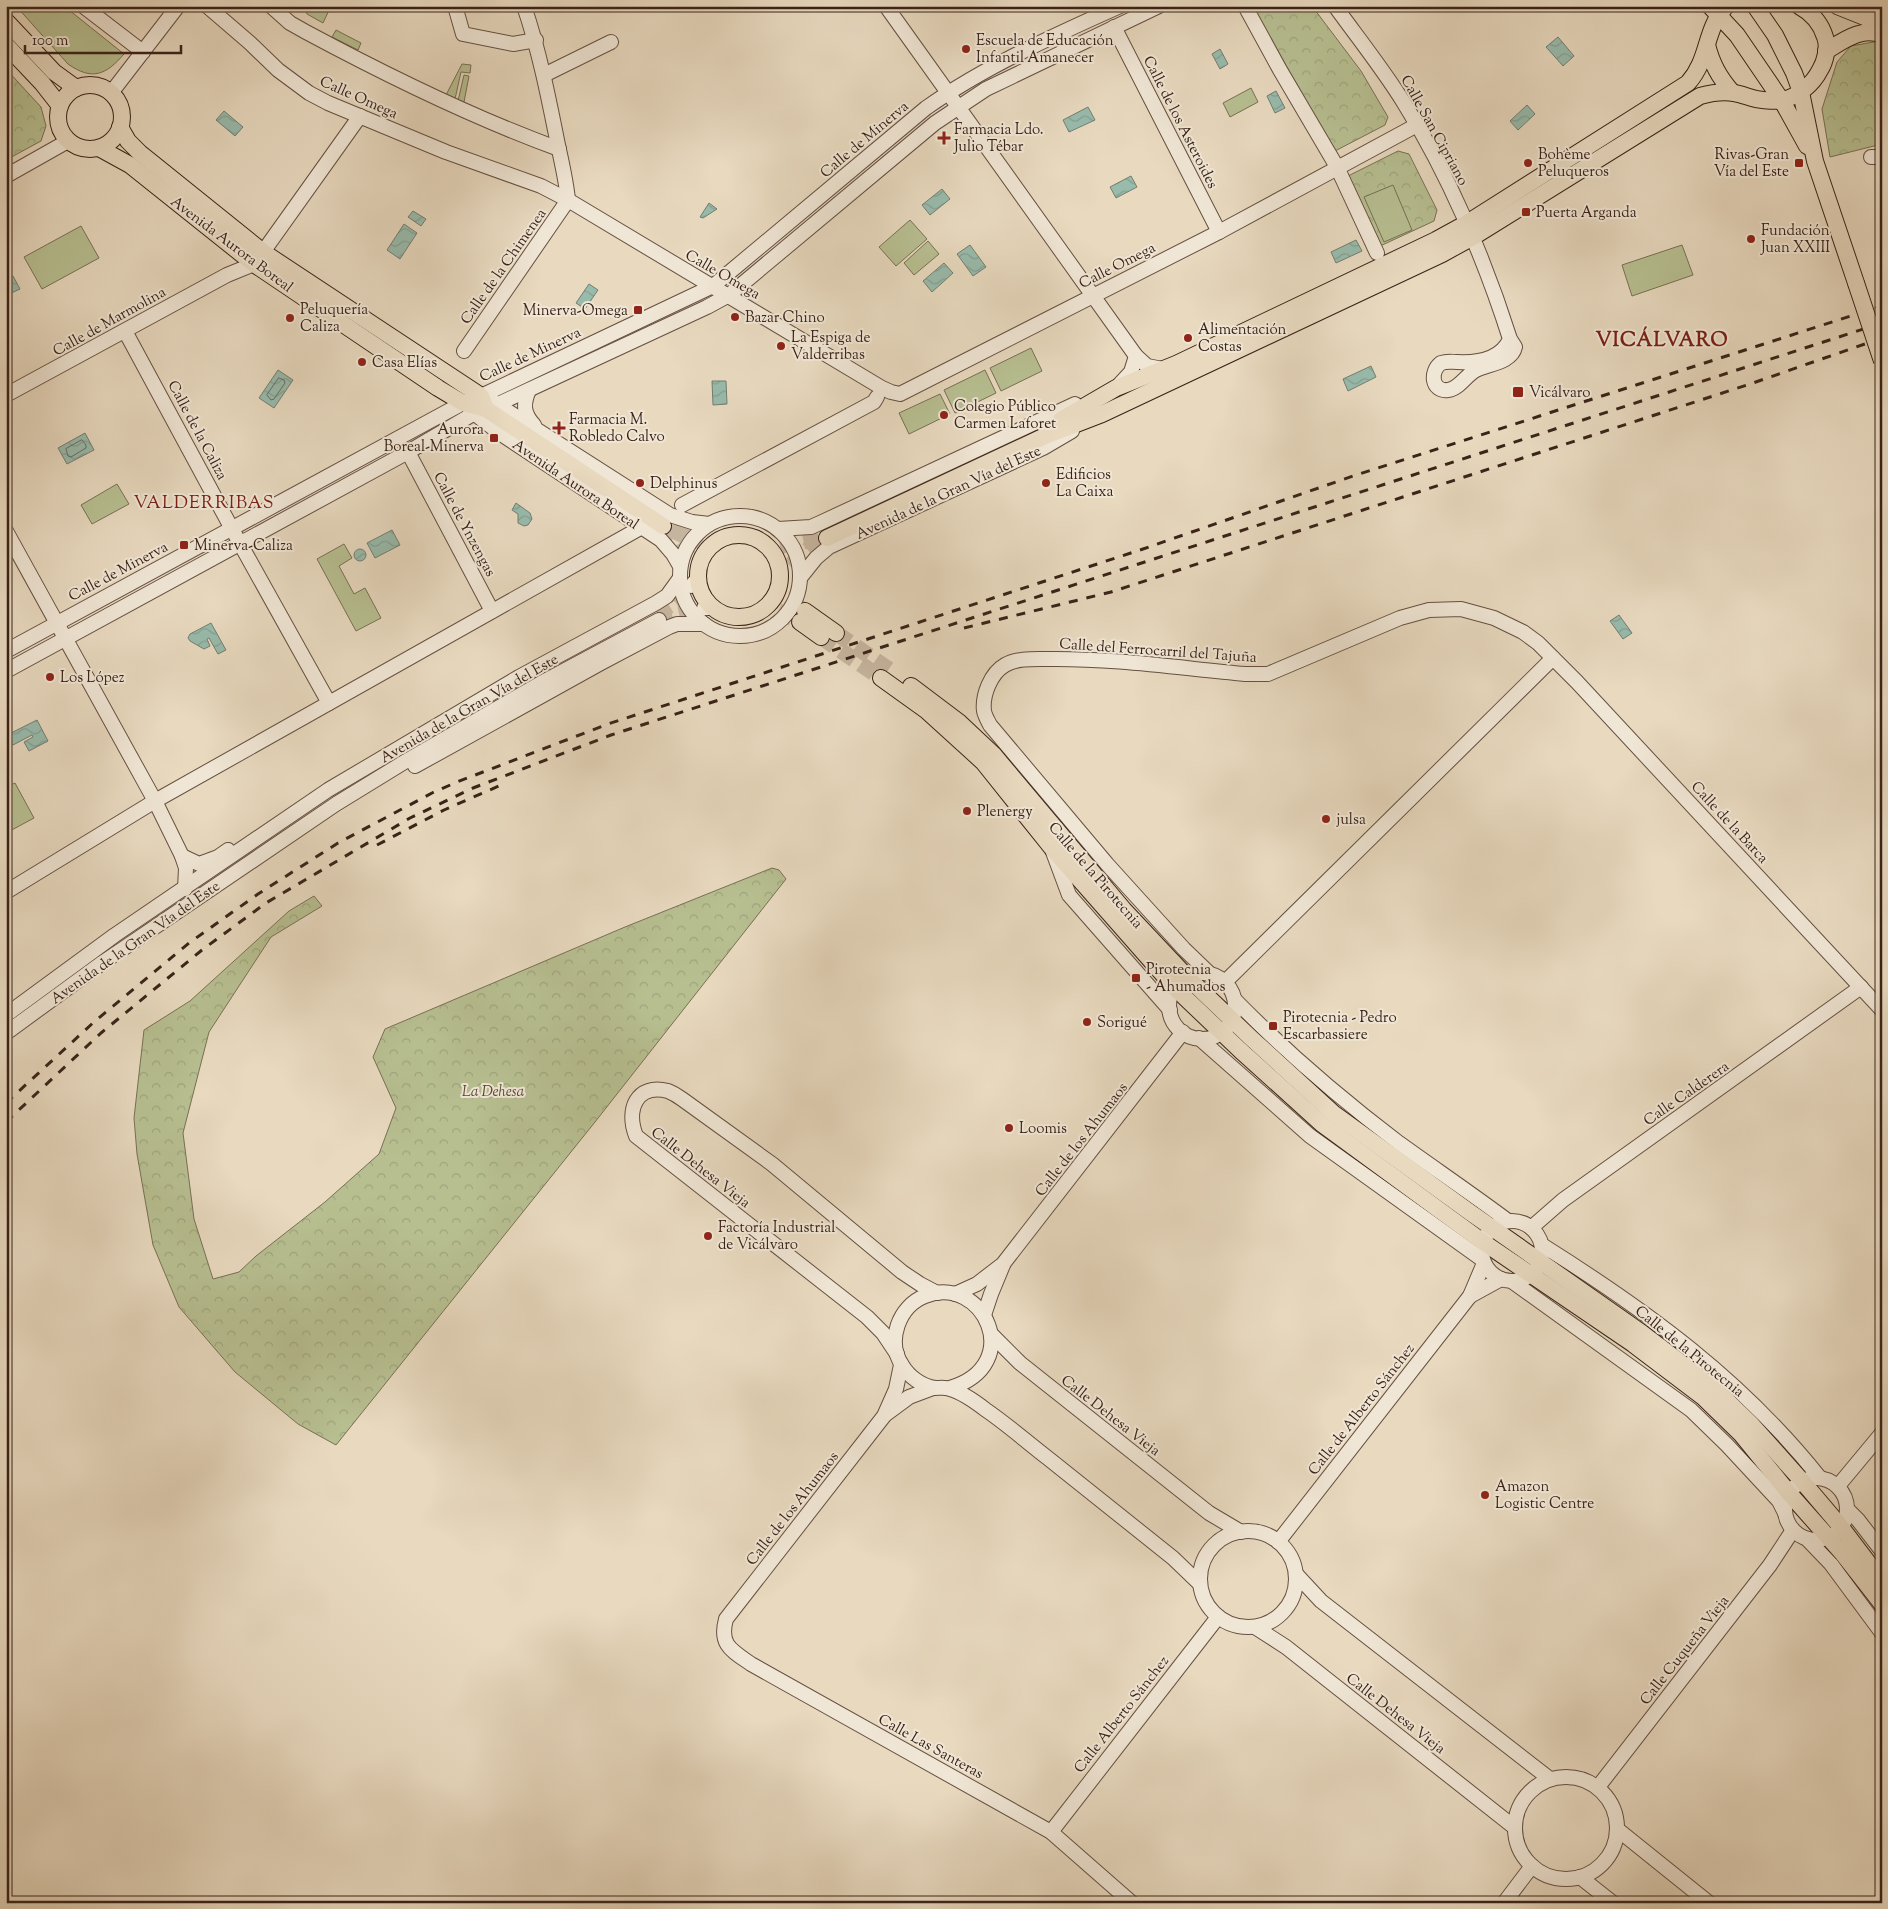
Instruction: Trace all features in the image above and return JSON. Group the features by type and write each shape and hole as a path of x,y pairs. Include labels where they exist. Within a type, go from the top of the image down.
{"main road":[{"path":"1755,6 1775,35 1794,73 1815,161 1882,361"},
{"path":"1782,101 1812,84 1822,68 1826,51 1826,40 1823,31 1814,16 1799,6"},
{"path":"1837,6 1882,24"},
{"path":"1718,9 1782,101 1815,161"},
{"name":"Avenida de la Gran Vía del Este","path":"1718,9 1701,65 1688,82 1470,230 1403,273 1102,414 1044,436 826,535 1046,428 1116,388 1164,369 1436,240 1470,230 1700,96 1732,92 1756,99 1782,101"},
{"path":"6,21 54,72 76,88"},
{"path":"1826,51 1846,38 1860,33 1874,31 1882,35"},
{"path":"6,45 42,83 60,106"},
{"path":"1707,45 1716,72 1732,92"},
{"path":"91,86 105,89 111,93 121,112 120,127 112,140 99,148 83,149 63,136 58,121 60,106 69,93 76,88 91,86"},
{"name":"Avenida Aurora Boreal","path":"120,127 128,141 140,153 259,258 480,405"},
{"name":"Avenida Aurora Boreal","path":"99,148 130,165 230,247 259,258"},
{"path":"480,405 663,526"},
{"path":"742,535 774,546 783,590 752,615 739,617 726,615 709,608 690,574 710,542 742,535"},
{"path":"802,617 829,635"},
{"name":"Calle de la Pirotecnia","path":"1882,1581 1835,1533 1789,1493 1741,1434 1703,1397 1632,1344 1530,1276 1322,1124 1221,1032 1181,983 1124,910 993,754 934,702 887,676 983,762 1051,847 1181,983 1232,1019 1332,1113 1500,1224 1541,1262 1713,1387 1752,1425 1802,1480 1835,1533 1882,1604"}],"street":[{"path":"83,6 143,52"},
{"path":"111,93 178,6"},
{"name":"Calle Omega","path":"206,6 250,43 278,70 306,91 328,104 446,152 541,186 729,295 882,388 900,394 1219,232 1417,125"},
{"path":"272,6 290,23 438,100 558,149"},
{"path":"456,6 462,34 512,44 536,40"},
{"path":"524,6 536,40 544,75 558,149 566,178 568,200"},
{"path":"886,6 1136,356 1147,366 1164,369"},
{"name":"Calle de Minerva","path":"6,651 232,529 713,286 926,108 976,76 1105,9 1120,6"},
{"name":"Calle de Minerva","path":"6,671 408,452 480,405 529,390 708,307 729,295 935,122 986,89 1159,6"},
{"path":"1245,6 1337,167 1377,253"},
{"name":"Calle San Cipriano","path":"1335,6 1403,101 1417,125 1470,230 1510,339"},
{"name":"Calle de los Asteroides","path":"1114,27 1219,232"},
{"path":"544,75 612,42"},
{"path":"259,258 360,116"},
{"path":"6,176 68,141"},
{"name":"Calle de la Chimenea","path":"464,351 568,200"},
{"path":"227,275 232,258 230,247"},
{"name":"Calle de Marmolina","path":"6,395 259,258"},
{"name":"Calle de la Caliza","path":"125,330 232,529 329,703"},
{"path":"1510,339 1515,347 1509,356 1475,370 1450,390 1444,390 1436,385 1433,376 1434,370 1441,363 1477,361 1488,358 1501,352 1507,346 1510,339"},
{"path":"1116,388 1131,372 1136,356"},
{"name":"Avenida de la Gran Vía del Este","path":"778,529 810,527 820,523 1093,396 1116,388"},
{"path":"529,390 524,401 524,408 528,419 541,432"},
{"path":"682,505 874,402 877,397"},
{"name":"Avenida Aurora Boreal","path":"480,405 541,432 670,515 692,522 709,524"},
{"name":"Avenida Aurora Boreal","path":"480,405 667,546 690,574 682,591 688,607 704,624"},
{"name":"Avenida de la Gran Vía del Este","path":"783,590 829,547 1043,448 1102,414"},
{"name":"Calle de Ynzengas","path":"408,452 492,611"},
{"path":"704,624 729,635 748,636 763,632 776,625 787,614 798,593 783,590 800,565 788,540 778,529 761,519 746,516 723,518 709,524"},
{"name":"Avenida de la Gran Vía del Este","path":"6,1015 115,935 328,790 519,677 667,596 690,574 684,554 690,542 709,524"},
{"path":"6,892 155,801 642,527"},
{"path":"6,532 155,801 182,856 186,868 185,889"},
{"name":"Calle del Ferrocarril del Tajuña","path":"1004,743 990,725 984,712 984,701 987,688 994,675 1006,665 1022,660 1076,658 1245,674 1268,674 1400,618 1429,610 1461,609 1508,624 1531,638 1553,658"},
{"name":"Avenida de la Gran Vía del Este","path":"6,1034 102,962 336,804 474,721 657,618 524,686 257,839"},
{"name":"Avenida de la Gran Vía del Este","path":"264,852 609,658 677,624 704,624"},
{"path":"1225,982 1553,658"},
{"name":"Calle de la Barca","path":"1553,658 1882,1010"},
{"name":"Calle de la Pirotecnia","path":"1004,743 1107,864 1184,949 1210,974 1225,982 1235,1000 1267,1032 1345,1101 1500,1224 1519,1222 1532,1228 1542,1244 1654,1319 1724,1376 1764,1413 1820,1478 1829,1480 1838,1486"},
{"path":"182,856 198,864 218,857 255,833 271,830"},
{"name":"Calle de la Pirotecnia","path":"1051,847 1069,895 1170,1010 1174,1022 1183,1032"},
{"path":"1170,1010 1170,999 1181,983 1198,974 1210,974"},
{"name":"Calle Calderera","path":"1532,1228 1563,1200 1861,988"},
{"path":"1183,1032 1199,1038 1211,1038 1221,1032 1228,1027 1232,1019 1235,1010 1235,1000"},
{"name":"Calle de los Ahumaos","path":"955,1294 977,1284 1003,1264 1183,1032"},
{"path":"1199,1038 1310,1136 1484,1262"},
{"name":"Calle Dehesa Vieja","path":"899,1359 883,1332 867,1317 636,1136 631,1124 631,1112 636,1100 654,1090 669,1092 682,1099 772,1164 902,1272 937,1293"},
{"path":"1500,1224 1487,1234 1483,1242 1481,1252 1490,1272 1507,1281 1664,1389 1691,1410 1727,1445 1774,1496 1793,1530 1807,1539 1831,1564 1882,1633"},
{"path":"1507,1281 1522,1280 1530,1276 1541,1262 1542,1244"},
{"name":"Calle de Alberto Sánchez","path":"1278,1542 1470,1296 1484,1262"},
{"name":"Calle de los Ahumaos","path":"984,1315 1003,1264"},
{"name":"Calle de Alberto Sánchez","path":"1470,1296 1507,1281"},
{"path":"937,1293 955,1294 971,1302 984,1315 991,1334 991,1349 986,1363 977,1375 964,1384 950,1388 933,1388 915,1379 899,1359 895,1336 900,1319 906,1309 915,1301 937,1293"},
{"name":"Calle Dehesa Vieja","path":"991,1334 1020,1364 1209,1512 1241,1532"},
{"name":"Calle de los Ahumaos","path":"726,1619 884,1416 896,1389 899,1359"},
{"name":"Calle de los Ahumaos","path":"884,1416 909,1397 933,1388"},
{"path":"950,1388 985,1409 1174,1558 1200,1583"},
{"path":"1807,1539 1814,1540 1835,1533 1846,1519 1845,1498 1838,1486 1882,1433"},
{"path":"1784,1513 1785,1502 1789,1493 1802,1480 1820,1478"},
{"path":"1847,1509 1882,1551"},
{"name":"Calle Cuqueña Vieja","path":"1598,1787 1770,1565 1793,1530"},
{"path":"1296,1574 1295,1589 1290,1603 1281,1615 1269,1623 1254,1627 1241,1627 1229,1624 1208,1608 1202,1596 1200,1583 1201,1568 1206,1555 1215,1544 1227,1536 1241,1532 1267,1535 1278,1542 1290,1557 1296,1574 1321,1602 1550,1779"},
{"name":"Calle Alberto Sánchez","path":"1051,1832 1218,1617"},
{"name":"Calle Las Santeras","path":"726,1619 723,1632 724,1641 736,1654 1051,1832 1132,1903"},
{"name":"Calle Dehesa Vieja","path":"1254,1627 1286,1647 1514,1827"},
{"path":"1566,1776 1583,1779 1598,1787 1608,1799 1615,1814 1617,1829 1614,1845 1606,1859 1594,1870 1580,1877 1563,1879 1546,1875 1532,1866 1522,1855 1516,1842 1514,1827 1517,1812 1524,1797 1535,1786 1550,1779 1566,1776"},
{"path":"1617,1829 1709,1903"},
{"path":"1504,1903 1532,1866"},
{"path":"1580,1877 1613,1903"}],"green space":[{"path":"16,6 64,6 124,54 105,71 92,74 84,73 68,64"},
{"path":"303,6 328,6 330,8 323,23 307,14"},
{"path":"1252,6 1312,6 1361,71 1388,117 1385,125 1335,151"},
{"path":"336,30 361,43 358,50 332,37"},
{"path":"1879,41 1882,43 1882,144 1830,157 1822,109 1837,62 1851,46"},
{"path":"462,64 471,65 470,73 461,72 455,99 446,95"},
{"path":"6,69 41,107 46,126 41,141 6,160"},
{"path":"464,75 469,76 464,102 458,101"},
{"path":"1251,88 1258,102 1230,117 1223,103"},
{"path":"1398,151 1409,154 1437,210 1434,221 1378,247 1348,176"},
{"path":"1393,185 1412,230 1384,242 1364,197"},
{"path":"910,220 927,239 896,266 879,247"},
{"path":"81,226 99,258 42,289 24,257"},
{"path":"928,241 939,254 914,275 904,263"},
{"path":"1682,245 1693,275 1632,296 1622,265"},
{"path":"1031,348 1042,371 1001,391 990,368"},
{"path":"985,370 996,393 955,413 944,390"},
{"path":"940,394 950,414 909,434 899,413"},
{"path":"117,484 129,504 92,524 81,505"},
{"path":"344,544 352,558 339,566 354,594 365,588 381,618 356,631 317,559"},
{"path":"15,783 34,818 8,832 6,829 6,787"},
{"name":"La Dehesa","path":"772,868 779,870 786,879 595,1122 336,1445 298,1424 235,1372 179,1307 153,1245 137,1154 134,1118 144,1030 190,1001 289,911 314,896 322,906 271,937 209,1032 183,1133 194,1219 213,1279 239,1272 256,1256 325,1202 379,1154 396,1108 373,1057 385,1029 625,927"}],"water":[{"path":"1558,37 1574,56 1563,66 1546,47"},
{"path":"1220,49 1228,64 1220,69 1212,54"},
{"path":"1276,91 1285,108 1275,113 1267,96"},
{"path":"1527,105 1535,114 1518,130 1510,121"},
{"path":"1088,107 1095,120 1069,132 1063,120"},
{"path":"224,111 243,127 235,136 216,120"},
{"path":"1131,176 1137,187 1116,198 1110,187"},
{"path":"942,189 950,199 930,215 922,205"},
{"path":"709,203 717,209 703,218 700,217"},
{"path":"413,211 426,219 421,226 408,217"},
{"path":"404,224 417,233 400,259 387,250"},
{"path":"1356,240 1362,251 1336,263 1331,252"},
{"path":"970,245 986,267 973,276 957,254"},
{"path":"944,263 953,273 932,292 923,281"},
{"path":"13,276 20,289 7,295 6,280"},
{"path":"589,284 598,290 585,309 576,303"},
{"path":"1371,366 1376,377 1348,391 1343,379"},
{"path":"278,370 293,380 274,408 259,398"},
{"path":"712,381 726,381 727,404 713,405"},
{"path":"85,433 94,450 67,464 58,448"},
{"path":"516,503 530,513 532,519 528,525 524,526 518,523 518,514 512,510"},
{"path":"392,530 400,545 375,558 367,543"},
{"path":"358,549 362,549 366,555 362,561 358,561 354,557 354,553"},
{"path":"1619,615 1632,633 1623,639 1610,621"},
{"path":"211,623 226,650 218,654 209,638 207,639 210,646 204,649 188,638 190,634"},
{"path":"37,720 48,741 29,751 24,742 33,737 32,735 13,745 7,735"}],"tunnel":[{"path":"663,526 679,542 692,561"},
{"path":"672,530 693,540 703,542"},
{"path":"780,546 805,541 826,533"},
{"path":"790,566 811,547 821,541"},
{"path":"658,614 676,603 691,586"},
{"path":"787,599 805,611"},
{"path":"659,620 704,608"},
{"path":"778,611 800,622"},
{"path":"836,633 894,673"},
{"path":"821,637 881,678"}],"railway":[{"path":"6,1103 94,1022 189,943 258,894 338,843 432,793 457,782 608,724 1143,549 1353,476 1882,306"},
{"path":"6,1122 101,1033 202,950 266,903 410,818 473,788 611,735 1882,323"},
{"path":"964,628 1111,592 1750,384 1882,338"},
{"path":"377,845 444,810 501,785"}],"place":[{"name":"Escuela de Educación Infantil Amanecer","path":"966,49"},
{"name":"Farmacia Ldo. Julio Tébar","path":"944,138"},
{"name":"Bohème Peluqueros","path":"1528,163"},
{"name":"Rivas-Gran Vía del Este","path":"1799,163"},
{"name":"Puerta Arganda","path":"1526,212"},
{"name":"Fundación Juan XXIII","path":"1751,239"},
{"name":"Minerva-Omega","path":"638,310"},
{"name":"Bazar Chino","path":"735,317"},
{"name":"Peluquería Caliza","path":"290,318"},
{"name":"Alimentación Costas","path":"1188,338"},
{"name":"La Espiga de Valderribas","path":"781,346"},
{"name":"Casa Elías","path":"362,362"},
{"name":"Vicálvaro","path":"1518,392"},
{"name":"Colegio Público Carmen Laforet","path":"944,415"},
{"name":"Farmacia M. Robledo Calvo","path":"559,428"},
{"name":"Aurora Boreal-Minerva","path":"494,438"},
{"name":"Delphinus","path":"640,483"},
{"name":"Edificios La Caixa","path":"1046,483"},
{"name":"Minerva-Caliza","path":"184,545"},
{"name":"Los López","path":"50,677"},
{"name":"Plenergy","path":"967,811"},
{"name":"julsa","path":"1326,819"},
{"name":"Pirotecnia - Ahumados","path":"1136,978"},
{"name":"Sorigué","path":"1087,1022"},
{"name":"Pirotecnia - Pedro Escarbassiere","path":"1273,1026"},
{"name":"Loomis","path":"1009,1128"},
{"name":"Factoría Industrial de Vicálvaro","path":"708,1236"},
{"name":"Amazon Logistic Centre","path":"1485,1495"}],"district":[{"name":"VICÁLVARO","path":"1662,339"},
{"name":"VALDERRIBAS","path":"204,502"}]}
